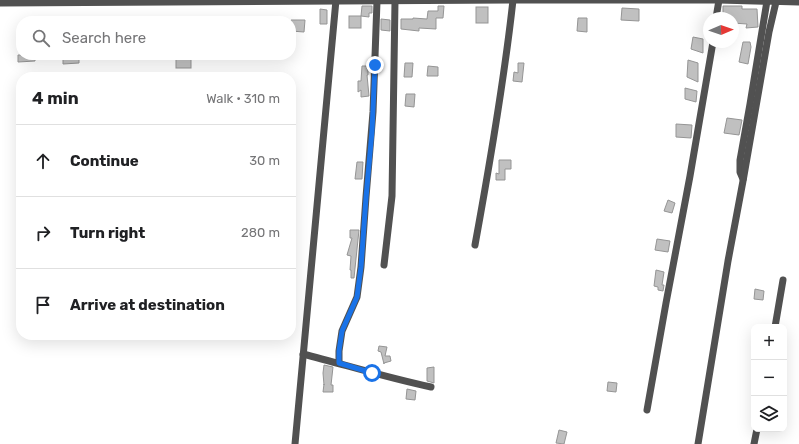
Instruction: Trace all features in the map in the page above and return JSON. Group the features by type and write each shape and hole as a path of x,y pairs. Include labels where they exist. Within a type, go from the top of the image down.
{"street":[{"path":"0,3 122,1 480,0 719,0 799,2"},
{"path":"476,245 496,126 513,0"},
{"path":"717,12 719,0"},
{"path":"296,444 336,1"},
{"path":"339,363 342,331 357,297 361,267 373,112 377,1"},
{"path":"384,265 392,196 395,1"},
{"path":"743,181 740,172 740,160 767,1"},
{"path":"698,444 728,261 769,32 776,2"},
{"path":"647,410 712,48"},
{"path":"776,324 783,280"},
{"path":"303,354 381,376 431,387"},
{"path":"754,444 756,432"}],"building":[{"path":"362,6 372,6 372,13 369,13 369,17 361,16"},
{"path":"438,6 444,6 443,18 436,18 436,29 419,28 419,31 401,29 401,19 427,19 428,11 438,11"},
{"path":"723,6 742,6 742,9 757,9 758,27 746,28 747,24 739,23 739,12 723,12"},
{"path":"476,7 488,7 488,23 476,23"},
{"path":"622,8 639,9 639,21 621,20"},
{"path":"320,9 327,10 327,24 320,24"},
{"path":"349,16 361,16 361,28 349,28"},
{"path":"578,18 587,18 587,32 577,31"},
{"path":"381,19 390,20 390,31 381,30"},
{"path":"296,20 305,20 304,32 296,31"},
{"path":"693,37 703,39 703,53 691,49"},
{"path":"743,42 750,42 751,47 748,64 739,62"},
{"path":"18,60 35,60 35,61 18,62"},
{"path":"63,60 79,60 79,63 63,64"},
{"path":"176,60 191,60 191,68 176,68"},
{"path":"688,60 698,63 698,82 687,77"},
{"path":"405,63 413,63 412,77 404,77"},
{"path":"518,63 524,63 522,82 513,81 514,72 518,73"},
{"path":"362,66 366,66 368,69 367,75 369,96 361,97 361,90 358,92 358,81 361,81"},
{"path":"428,66 438,67 438,76 427,76"},
{"path":"685,88 697,91 696,102 685,99"},
{"path":"406,94 415,94 414,107 405,106"},
{"path":"727,118 742,120 739,135 724,133"},
{"path":"676,124 692,125 691,138 676,137"},
{"path":"499,160 511,160 511,169 505,169 505,180 496,180 496,173 499,174"},
{"path":"357,162 363,162 362,179 355,179"},
{"path":"668,200 675,203 672,213 664,211"},
{"path":"350,230 359,230 354,278 351,278 351,256 347,255 352,238 350,238"},
{"path":"657,239 670,241 668,252 655,250"},
{"path":"656,270 664,272 662,285 664,285 663,291 658,290 658,287 654,286"},
{"path":"755,289 764,291 763,300 754,299"},
{"path":"379,346 387,347 385,356 390,356 391,361 384,364 381,352 378,351"},
{"path":"324,365 333,367 331,385 333,385 333,392 323,392"},
{"path":"434,367 434,383 427,381 427,368"},
{"path":"608,382 617,383 616,392 607,391"},
{"path":"407,389 416,391 415,400 406,399"},
{"path":"559,430 567,432 564,444 556,443"}],"route":[{"path":"372,373 339,363 339,351 342,331 357,297 359,286 372,131 375,65"}]}
